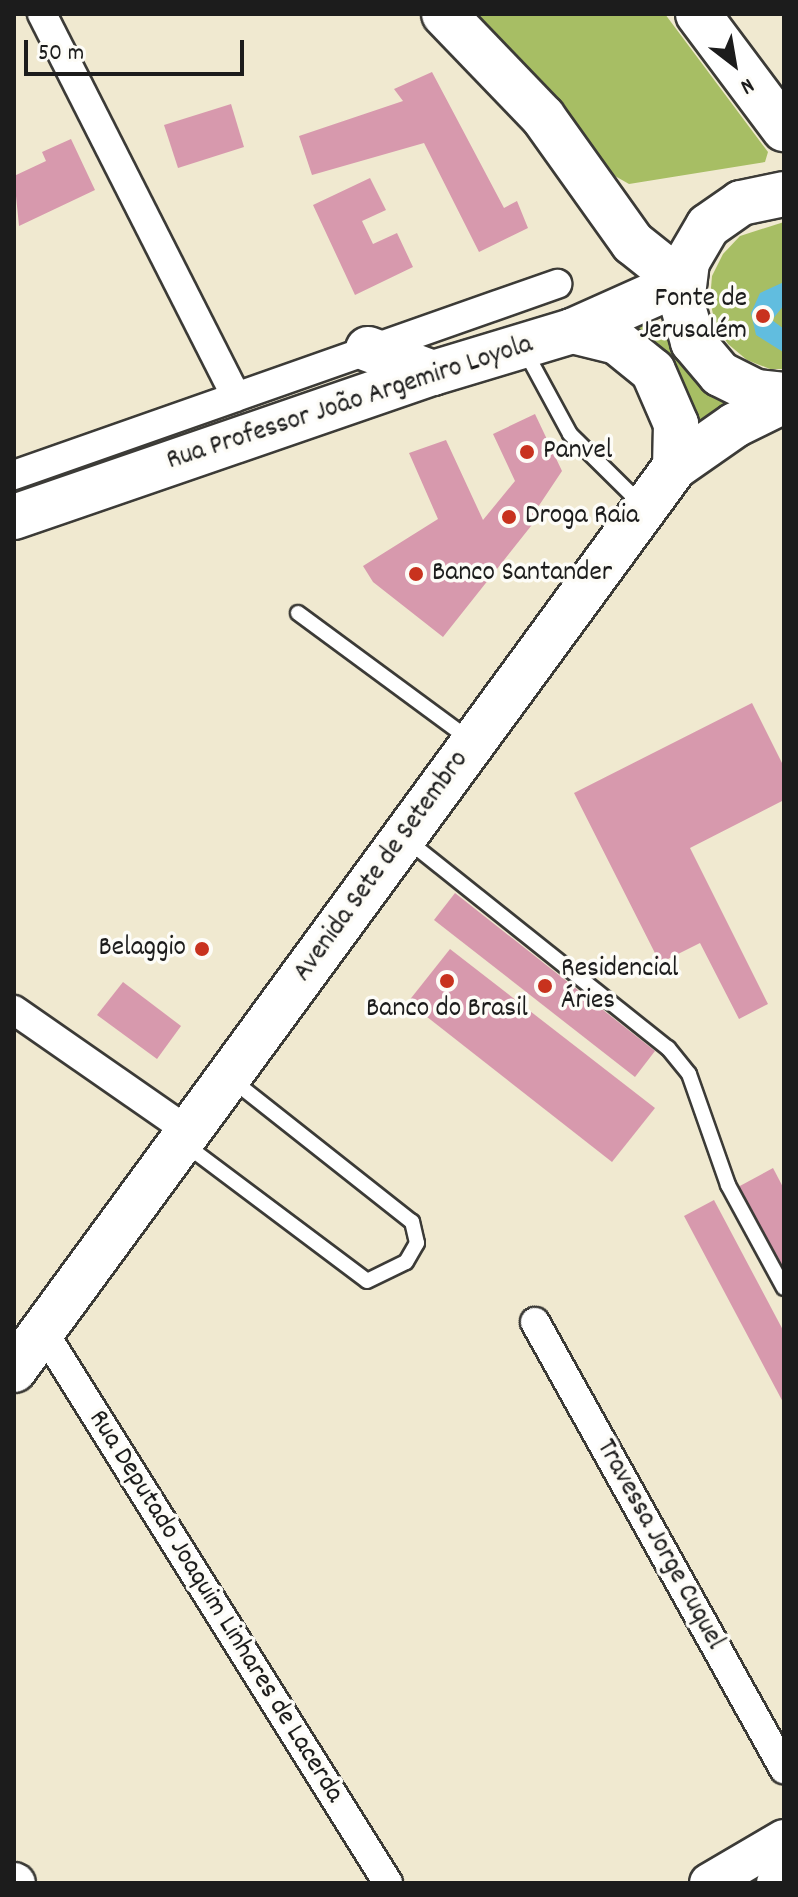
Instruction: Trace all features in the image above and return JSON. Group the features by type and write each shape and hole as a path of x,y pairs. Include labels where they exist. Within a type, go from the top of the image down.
{"main road":[{"path":"444,14 543,117 633,243 682,282"},
{"path":"698,14 784,129"},
{"path":"784,194 761,196 724,213 696,243 682,282 686,323 705,359 737,385 784,398"},
{"path":"633,243 639,273 635,303"},
{"name":"Rua Professor João Argemiro Loyola","path":"14,517 433,373 572,331 682,282"},
{"path":"572,331 617,342 653,371 676,424 675,467"},
{"path":"368,349 433,373"},
{"name":"Avenida Sete de Setembro","path":"14,1370 675,467 735,425 784,398"},
{"path":"709,1883 784,1839"},
{"path":"776,1883 784,1878"}],"street":[{"path":"42,14 236,397"},
{"name":"Rua Professor João Argemiro Loyola","path":"14,475 557,284"},
{"path":"14,1010 185,1136"},
{"name":"Travessa Jorge Cuquel","path":"535,1322 784,1769"},
{"name":"Rua Deputado Joaquim Linhares de Lacerda","path":"43,1331 388,1883"}],"lane":[{"path":"523,347 570,434 645,509"},
{"path":"298,613 473,742"},
{"path":"404,837 668,1048 689,1074 728,1185 784,1288"},
{"path":"185,1136 367,1281 406,1262 417,1243 412,1222 228,1077"}],"green space":[{"path":"472,14 665,14 768,152 765,162 629,184 615,176 499,37"},
{"path":"784,222 784,369 770,369 747,360 728,344 715,324 710,300 712,276 723,254 740,236"},
{"path":"651,310 663,335 707,384 744,404 688,427 613,332"}],"water":[{"name":"Fonte de Jerusalém","path":"784,282 784,305 772,320 784,329 783,352 756,335 751,313 760,293"}],"building":[{"path":"432,72 504,208 517,201 528,228 479,252 424,143 312,175 299,136 403,101 394,89"},
{"path":"231,104 244,147 178,168 164,125"},
{"path":"71,139 95,190 19,226 14,176 46,161 42,152"},
{"path":"370,178 386,210 362,221 373,244 397,233 413,267 355,295 313,205"},
{"path":"535,414 562,471 532,516 535,521 443,637 373,582 363,566 438,519 409,453 446,440 483,520 515,481 493,434"},
{"path":"752,703 784,767 784,800 690,848 768,1004 739,1019 700,943 660,963 574,793"},
{"name":"Residencial Áries","path":"455,893 655,1051 635,1077 434,920"},
{"path":"450,949 655,1108 612,1162 408,1002"},
{"path":"123,982 181,1026 157,1059 97,1015"},
{"path":"773,1168 784,1189 784,1273 738,1187"},
{"path":"714,1200 784,1332 784,1404 684,1216"}],"place":[{"name":"Fonte de Jerusalém","path":"763,316"},
{"name":"Panvel","path":"527,452"},
{"name":"Droga Raia","path":"509,517"},
{"name":"Banco Santander","path":"416,574"},
{"name":"Belaggio","path":"202,949"},
{"name":"Banco do Brasil","path":"447,981"},
{"name":"Residencial Áries","path":"545,986"}]}
